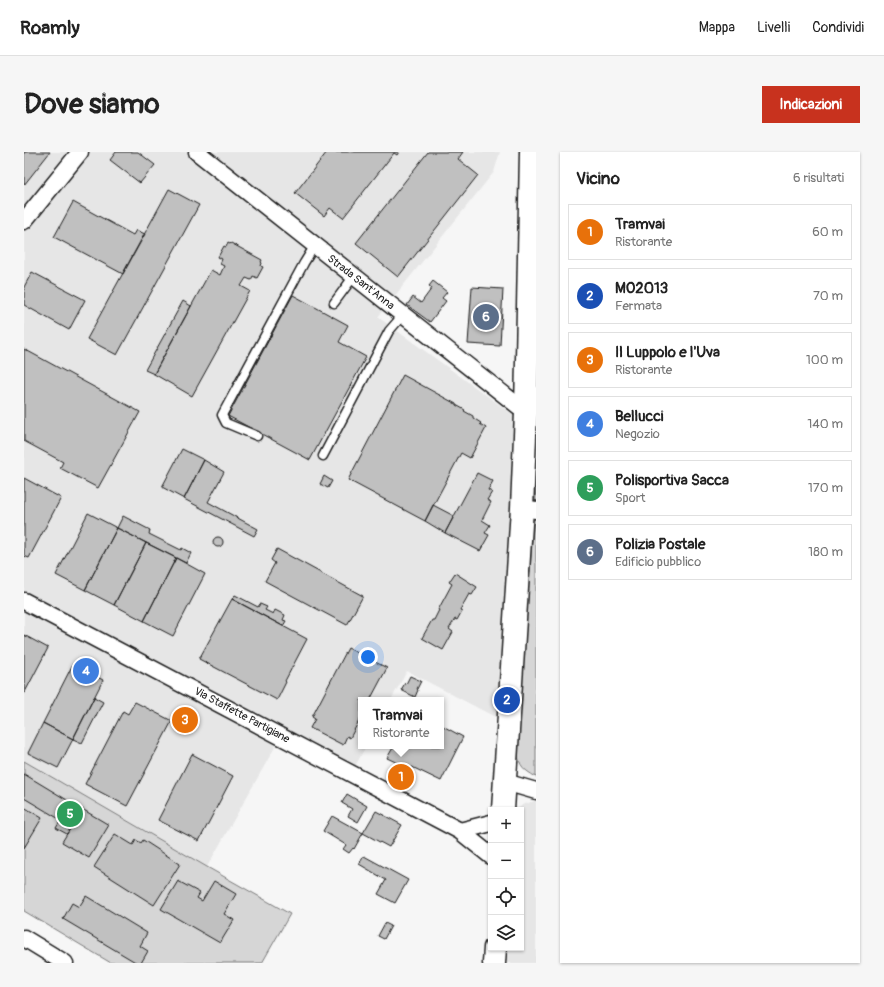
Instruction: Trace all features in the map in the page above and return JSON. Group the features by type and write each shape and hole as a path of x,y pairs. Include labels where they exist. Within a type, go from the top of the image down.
{"main road":[{"path":"504,807 529,509 526,412 531,152"},
{"path":"526,412 536,294"},
{"path":"494,963 495,951"}],"street":[{"path":"24,221 80,152"},
{"name":"Strada Sant'Anna","path":"197,152 526,412"},
{"name":"Via Staffette Partigiane","path":"24,600 460,831 488,854"},
{"path":"505,782 536,791"},
{"path":"460,831 488,824"},
{"path":"24,938 65,963"}],"lane":[{"path":"257,436 226,423 222,415 304,263 315,246"},
{"path":"334,303 354,276"},
{"path":"323,456 389,331 402,315"}],"shaded area":[{"path":"24,152 500,152 494,172 378,317 515,416 499,719 407,671 393,697 358,697 358,749 364,749 351,774 279,740 207,867 24,761"},
{"path":"536,487 536,777 523,767 519,761 517,752"},
{"path":"24,761 290,914 262,963 111,963 24,911"},
{"path":"536,801 536,963 502,963 503,951 524,951 524,807 520,807"}],"building":[{"path":"24,152 50,152 24,185"},
{"path":"116,152 138,152 155,165 140,183 110,160"},
{"path":"327,152 399,152 397,155 394,153 343,218 330,208 324,216 295,193"},
{"path":"428,152 463,152 458,159 478,175 398,277 356,243"},
{"path":"169,189 199,205 117,355 87,339"},
{"path":"73,202 133,235 136,230 145,234 123,274 54,237"},
{"path":"228,243 231,243 262,260 261,266 263,267 257,278 253,276 251,280 246,278 241,286 250,291 192,396 154,374 211,270 220,275 224,266 220,264 222,259 218,257 224,246 226,247"},
{"path":"32,272 85,300 69,330 24,305 24,287"},
{"path":"433,281 447,292 442,298 446,301 430,322 407,305 413,297 421,303 432,288 429,286"},
{"path":"472,287 503,289 500,346 468,344"},
{"path":"293,295 348,325 339,342 366,357 310,460 228,416"},
{"path":"183,301 191,306 154,374 145,370"},
{"path":"24,349 140,412 98,488 60,468 63,462 24,441"},
{"path":"403,375 456,404 473,416 473,418 486,428 470,458 461,453 425,521 348,480"},
{"path":"182,449 204,460 184,499 162,487"},
{"path":"204,460 224,472 208,502 258,529 254,536 184,499"},
{"path":"477,473 493,481 488,490 492,492 487,500 491,502 482,520 490,525 485,533 489,535 480,551 445,533"},
{"path":"324,476 332,481 328,488 320,484"},
{"path":"24,478 61,498 29,558 24,556"},
{"path":"433,505 454,516 445,533 425,521"},
{"path":"88,513 117,528 85,590 56,575"},
{"path":"123,516 150,530 149,534 181,550 182,548 191,553 186,563 117,528"},
{"path":"117,528 146,543 114,605 85,590"},
{"path":"216,537 220,537 222,538 222,546 216,547 213,544 213,540"},
{"path":"146,543 176,558 144,621 114,605"},
{"path":"277,549 363,596 347,625 265,581 275,563 271,560"},
{"path":"176,558 205,574 173,636 144,621"},
{"path":"455,573 477,587 472,595 469,594 460,610 462,611 457,620 455,619 449,629 453,632 443,650 422,638 432,620 434,620 452,584 449,582"},
{"path":"235,595 258,607 260,604 267,607 265,610 273,614 275,610 285,615 283,620 286,621 283,626 232,599"},
{"path":"232,599 307,639 285,681 286,682 277,700 199,659"},
{"path":"24,635 48,648 24,694"},
{"path":"348,648 387,668 372,697 358,697 358,723 350,738 347,736 343,745 310,728 315,719 312,717"},
{"path":"73,664 103,680 73,739 43,723"},
{"path":"410,676 421,681 415,697 401,690"},
{"path":"94,697 103,702 82,743 73,739"},
{"path":"135,702 172,721 127,806 85,784 123,711 128,714"},
{"path":"43,723 73,739 58,768 28,753"},
{"path":"444,727 463,737 441,781 412,767 402,786 394,782 402,765 387,758 392,749 444,749"},
{"path":"192,754 233,776 199,841 158,820"},
{"path":"24,774 82,809 67,834 56,828 61,820 24,798"},
{"path":"347,794 367,806 358,822 348,816 352,809 342,803"},
{"path":"24,807 42,818 24,848"},
{"path":"82,809 109,825 89,858 62,842"},
{"path":"376,811 402,825 389,847 363,833"},
{"path":"332,816 363,833 354,849 353,848 349,853 343,849 346,845 323,831"},
{"path":"115,834 133,845 136,840 141,843 143,840 180,864 154,905 94,867"},
{"path":"364,856 408,880 395,903 378,894 386,880 359,864"},
{"path":"178,881 200,893 197,898 202,901 214,881 236,894 224,914 234,920 220,943 161,909"},
{"path":"86,896 147,933 140,946 148,951 141,963 137,963 63,919 72,903 79,907"},
{"path":"385,923 391,926 384,939 378,936"}],"place":[{"name":"Polizia Postale","path":"486,317"},
{"name":"Bellucci","path":"86,671"},
{"name":"MO2013","path":"507,700"},
{"name":"Il Luppolo e l'Uva","path":"185,720"},
{"name":"Tramvai","path":"401,777"},
{"name":"Polisportiva Sacca","path":"70,814"}]}
